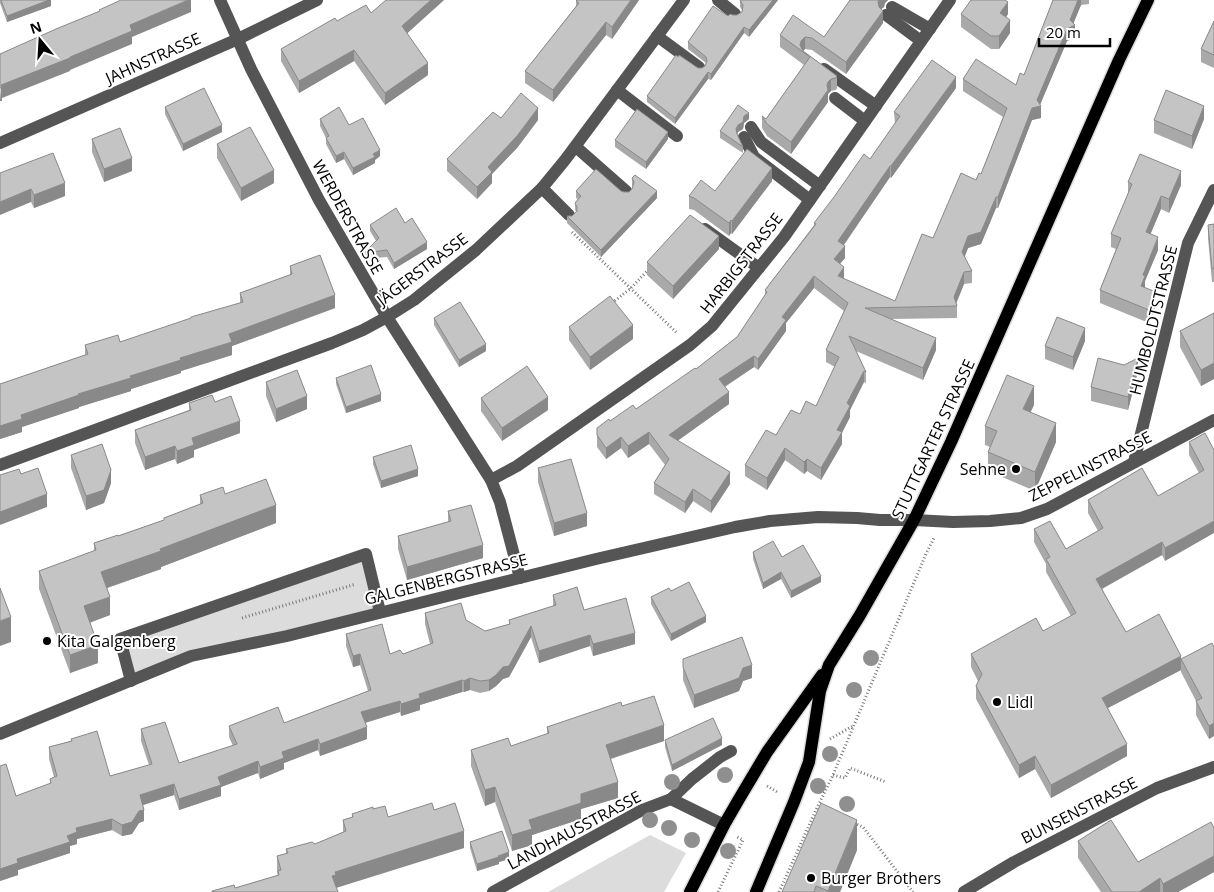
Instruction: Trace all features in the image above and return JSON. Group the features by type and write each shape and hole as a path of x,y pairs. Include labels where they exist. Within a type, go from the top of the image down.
{"main road":[{"name":"STUTTGARTER STRASSE","path":"756,892 809,762 820,691 829,665 914,520 951,442 1119,60 1148,0"},
{"path":"690,892 724,825 767,752 829,665"}],"street":[{"name":"WERDERSTRASSE","path":"220,0 251,68 319,200 387,317 491,480 500,502 520,578"},
{"name":"JAHNSTRASSE","path":"0,142 238,39 317,0"},
{"name":"JÄGERSTRASSE","path":"0,465 332,343 363,330 414,300 476,250 542,188 566,160 684,0"},
{"path":"718,0 735,14"},
{"name":"HARBIGSTRASSE","path":"491,480 517,466 690,345 712,326 784,237 950,0"},
{"path":"921,41 889,11 930,29"},
{"path":"657,36 699,67"},
{"path":"815,62 876,106"},
{"path":"616,90 678,136"},
{"path":"834,98 865,121"},
{"path":"810,200 754,157 748,132 820,186"},
{"path":"576,146 626,191"},
{"path":"542,188 568,221"},
{"name":"HUMBOLDTSTRASSE","path":"1134,462 1188,242 1214,190"},
{"path":"697,222 759,268"},
{"name":"ZEPPELINSTRASSE","path":"914,520 990,522 1021,518 1047,509 1214,420"},
{"name":"GALGENBERGSTRASSE","path":"0,734 191,656 287,636 652,546 770,521 818,517 914,520"},
{"path":"131,681 120,639 366,554 380,612"},
{"name":"LANDHAUSSTRASSE","path":"493,892 642,810 671,800 692,779 720,757 731,751"},
{"name":"BUNSENSTRASSE","path":"964,892 1014,862 1157,788 1214,767"},
{"path":"671,800 724,825"}],"path":[{"path":"568,221 630,289 690,345"},
{"path":"609,305 630,289 654,263"},
{"path":"779,892 833,775 926,554 942,522"},
{"path":"251,616 372,579"},
{"path":"833,775 845,778 850,768 886,782"},
{"path":"854,823 863,826 913,892"},
{"path":"718,892 743,840"}],"shaded area":[{"path":"366,554 380,612 206,653 131,681 120,639"},
{"path":"650,835 686,853 664,892 548,892"}],"building":[{"path":"1,0 49,0 7,16"},
{"path":"121,0 188,0 130,25 132,31 1,85 2,88 0,88 0,54"},
{"path":"386,0 431,0 402,26 428,63 385,93 354,50 299,81 281,49 335,18 337,21 366,5 371,13"},
{"path":"577,0 631,0 612,27 606,22 553,90 525,71 579,3"},
{"path":"740,0 773,0 749,30 744,27 711,74 708,72 675,118 647,96 676,55 678,57 679,55 698,68 705,66 706,57 688,42 713,6 728,16 730,14 737,15 742,12 743,5"},
{"path":"850,0 879,0 879,7 883,11 846,62 812,38 805,37 801,41 800,45 803,51 837,76 828,82 828,90 791,142 767,124 762,116 766,119 810,57 780,35 793,15 824,37"},
{"path":"971,0 1005,0 1008,2 1000,13 1010,20 999,36 991,36 961,14"},
{"path":"1053,0 1078,0 1070,20 1075,25 1067,29 1037,100 1041,106 1032,108 998,197 996,197 981,232 968,236 962,252 972,271 964,272 954,297 957,306 865,308 936,338 923,368 849,336 866,372 864,371 847,403 850,406 837,430 842,432 821,468 807,459 804,462 785,448 767,478 745,465 766,430 776,435 791,410 800,414 806,401 816,406 839,357 826,350 848,303 814,276 782,317 786,320 758,359 754,356 719,379 729,392 669,435 730,472 711,501 693,489 685,502 654,483 669,459 649,432 628,446 621,437 606,448 597,435 597,428 633,405 636,409 696,369 737,337 767,292 765,290 816,224 814,223 864,154 870,159 900,116 894,112 932,60 956,77 890,166 838,241 845,246 834,259 844,267 838,276 895,301 922,234 933,238 961,173 976,180 979,173 981,174 1007,108 963,79 976,59 1016,85 1020,73 1024,75"},
{"path":"1214,21 1214,55 1201,49"},
{"path":"204,88 222,125 183,144 165,107"},
{"path":"1166,90 1204,106 1192,136 1154,120"},
{"path":"521,93 538,108 517,136 488,167 492,172 477,187 447,159 493,112 501,118"},
{"path":"738,105 749,113 744,116 743,122 736,129 743,147 720,131"},
{"path":"339,107 349,125 363,118 380,150 373,154 375,157 353,168 344,152 336,156 326,138 329,136 320,119"},
{"path":"637,109 668,132 646,162 615,140"},
{"path":"250,127 274,170 241,188 217,144"},
{"path":"120,128 132,158 104,169 92,139"},
{"path":"747,149 772,168 729,223 689,196 701,180 715,191"},
{"path":"53,153 65,183 34,195 31,189 0,202 0,173"},
{"path":"1140,154 1181,171 1169,199 1161,196 1146,232 1158,237 1143,275 1145,276 1141,286 1156,292 1149,310 1100,290 1121,238 1111,234 1132,184 1128,182"},
{"path":"596,169 621,191 629,192 632,189 634,182 632,178 635,175 657,191 601,250 567,216 572,216 577,211 575,203 581,196 576,191"},
{"path":"396,208 405,223 412,218 427,242 394,263 387,250 364,253 379,238 370,225"},
{"path":"690,215 719,236 673,286 647,262"},
{"path":"1214,224 1214,268 1212,269 1208,225"},
{"path":"320,255 335,295 229,334 232,342 180,358 181,360 130,376 131,378 78,394 21,415 22,419 0,426 0,384 88,354 85,345 118,335 120,342 191,317 243,302 240,293 292,274 290,266"},
{"path":"610,296 633,325 590,357 569,327"},
{"path":"460,302 486,344 459,360 434,318"},
{"path":"1214,313 1214,363 1201,370 1180,331"},
{"path":"1057,317 1085,328 1073,357 1045,346"},
{"path":"1098,358 1124,365 1138,358 1128,397 1091,387"},
{"path":"371,365 381,394 346,407 336,378"},
{"path":"527,366 548,397 502,428 481,398"},
{"path":"297,370 307,396 276,409 266,382"},
{"path":"1007,375 1034,386 1023,409 1056,423 1035,472 988,452 997,431 985,426"},
{"path":"212,395 215,402 231,396 240,421 192,438 194,445 177,451 175,446 145,457 135,430 191,410 189,403"},
{"path":"1205,433 1214,450 1214,521 1165,548 1162,542 1096,579 1126,632 1159,614 1181,656 1102,698 1127,744 1051,785 1035,756 1019,765 976,686 982,674 971,654 1036,618 1043,631 1076,613 1046,559 1050,557 1034,529 1050,521 1066,549 1103,528 1088,500 1142,468 1158,496 1204,470 1189,442"},
{"path":"102,444 111,470 104,490 86,496 71,455"},
{"path":"411,445 418,469 381,481 373,457"},
{"path":"571,459 587,513 554,523 538,468"},
{"path":"38,468 47,494 0,512 0,475 19,469 21,474"},
{"path":"266,479 276,505 160,549 161,551 101,572 110,597 84,606 98,645 70,655 39,571 96,550 94,543 164,520 164,518 203,503 200,495 223,487 225,494"},
{"path":"471,505 483,545 407,567 398,536 451,521 448,511"},
{"path":"773,541 782,557 803,545 821,576 791,591 781,572 763,583 753,552"},
{"path":"689,582 706,616 671,634 651,597 669,588 671,591"},
{"path":"577,587 584,610 626,598 635,633 593,644 590,635 539,651 531,626 509,666 503,667 489,680 480,681 470,678 462,680 419,694 420,698 401,704 400,701 361,712 367,727 320,744 318,739 282,752 284,758 260,767 258,761 218,777 221,785 179,799 174,784 140,795 144,810 139,811 132,822 122,825 112,819 76,828 77,832 67,836 70,842 17,859 18,863 0,869 0,766 6,764 16,796 51,783 50,779 57,776 49,747 72,741 71,739 97,731 110,776 152,764 141,729 165,722 179,763 237,744 229,726 278,707 284,723 371,690 360,654 353,656 346,634 382,624 390,654 400,650 403,654 433,643 425,613 461,603 466,620 485,631 510,624 509,620 556,605 553,595"},
{"path":"0,588 11,617 0,621"},
{"path":"742,637 752,665 743,668 739,678 694,695 683,667 683,659"},
{"path":"1212,643 1214,647 1214,723 1209,726 1196,701 1202,698 1181,659"},
{"path":"654,696 664,725 606,745 618,782 581,794 581,803 529,820 532,829 512,835 495,787 485,790 471,750 508,738 511,746 549,733 547,727 621,702 622,706"},
{"path":"713,718 722,738 672,765 665,740"},
{"path":"432,803 434,810 455,803 464,831 335,872 336,875 332,876 338,892 212,892 234,885 235,888 279,875 278,871 281,870 277,856 288,853 286,849 312,842 315,844 346,831 343,820 353,817 352,814 373,807 373,809 385,806 388,817"},
{"path":"821,803 857,820 828,891 816,886 814,892 782,892"},
{"path":"1111,820 1138,862 1211,822 1214,828 1214,856 1163,884 1160,878 1139,892 1112,892 1078,841"},
{"path":"502,831 509,852 477,864 470,842"}],"place":[{"name":"Sehne","path":"1016,469"},
{"name":"Kita Galgenberg","path":"47,641"},
{"name":"Lidl","path":"997,702"},
{"name":"Burger Brothers","path":"811,878"}]}
